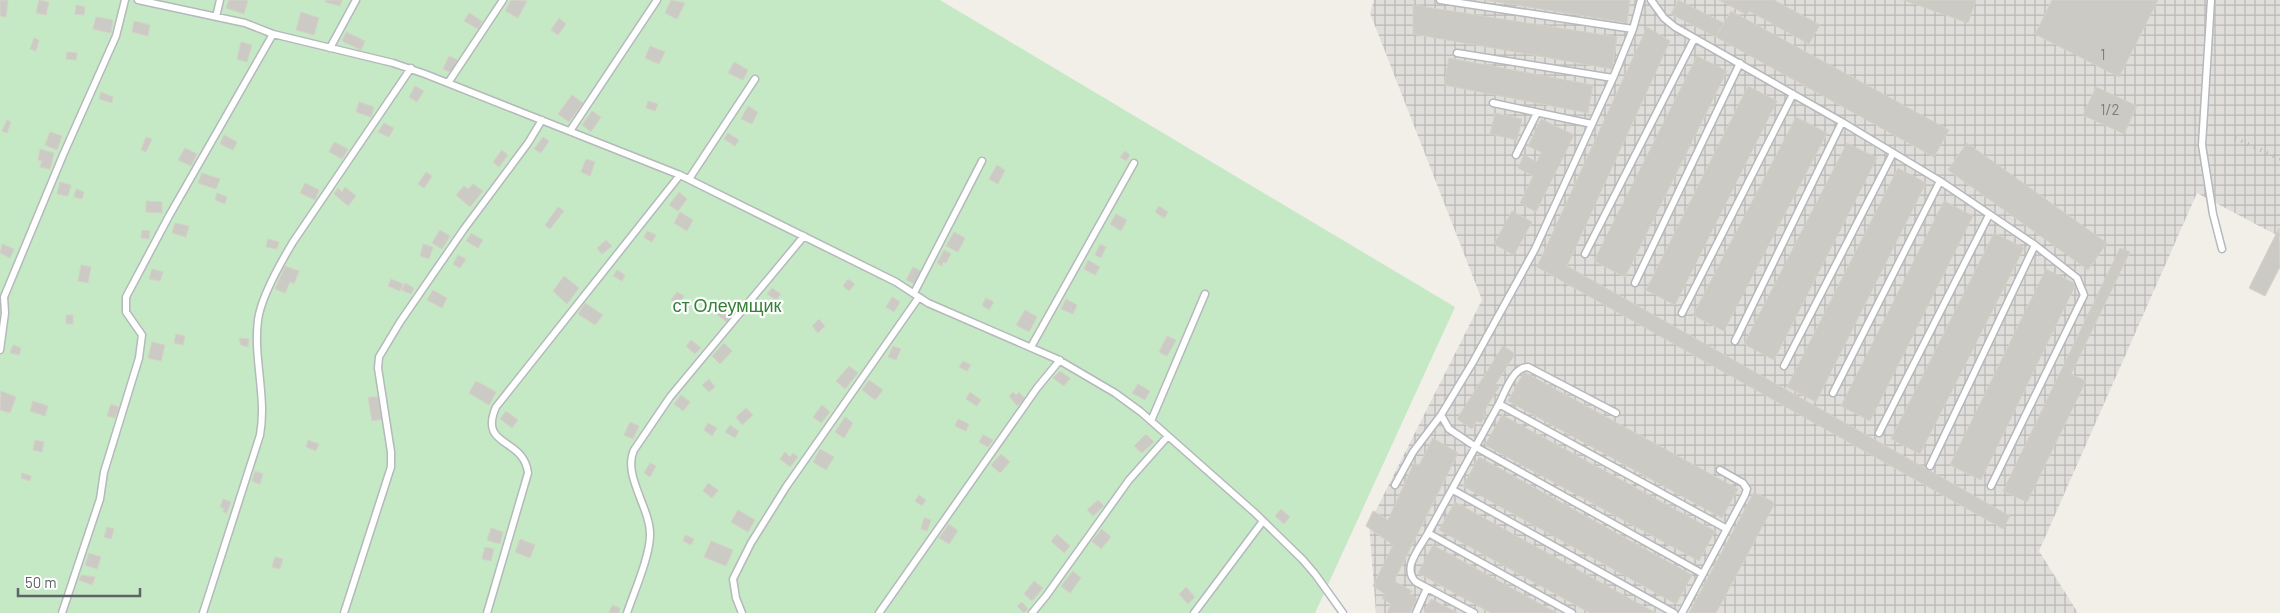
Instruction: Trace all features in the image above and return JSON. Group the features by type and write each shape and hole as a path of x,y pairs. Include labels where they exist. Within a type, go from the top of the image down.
{"lane":[{"path":"0,350 5,313 4,297 59,163 116,36 125,0"},
{"path":"139,0 245,23 273,34 411,68 689,179 896,282 928,303 1060,360 1115,393 1168,436 1263,521 1316,574 1344,613"},
{"path":"216,17 220,0"},
{"path":"330,48 356,0"},
{"path":"448,83 503,0"},
{"path":"570,131 657,0"},
{"path":"1440,0 1633,29"},
{"path":"1395,485 1413,452 1441,415 1473,362 1535,248 1633,29 1641,0"},
{"path":"1651,0 1668,21 1694,39 1842,122 1940,181 2035,245 2077,278 2084,295 1990,486"},
{"path":"2211,0 2202,145 2213,214 2222,249"},
{"path":"62,613 100,499 104,472 126,406 140,351 142,335 126,312 126,297 174,208 273,34"},
{"path":"1585,254 1694,39"},
{"path":"1457,53 1612,78"},
{"path":"1635,283 1740,64"},
{"path":"203,613 260,436 263,419 258,333 260,313 280,265 293,242 411,68"},
{"path":"689,179 755,79"},
{"path":"1682,313 1793,94"},
{"path":"1494,103 1592,124"},
{"path":"1516,155 1537,113"},
{"path":"344,613 391,468 391,452 378,368 379,357 400,322 464,229 528,143 542,120"},
{"path":"1735,341 1842,122"},
{"path":"1784,366 1893,153"},
{"path":"742,613 736,598 733,579 752,543 786,487 917,295 982,161"},
{"path":"1031,347 1134,162"},
{"path":"487,613 528,473 527,465 519,453 500,439 492,430 490,425 494,412 680,175"},
{"path":"1833,393 1940,181"},
{"path":"1879,433 1989,215"},
{"path":"627,613 650,537 648,523 631,468 631,456 670,397 804,236"},
{"path":"1930,466 2035,245"},
{"path":"1151,421 1205,294"},
{"path":"879,613 1026,404 1060,360"},
{"path":"1474,613 1413,579 1409,567 1516,373 1520,369 1528,367 1616,413"},
{"path":"1499,404 1726,529"},
{"path":"1441,415 1449,429 1476,447 1703,574"},
{"path":"1032,613 1128,480 1168,436"},
{"path":"1682,613 1746,490 1743,483 1720,470"},
{"path":"1453,490 1674,613"},
{"path":"1194,613 1263,521"},
{"path":"1428,533 1572,613"},
{"path":"1416,613 1427,588"}],"shaded area":[{"path":"1374,0 2280,0 2280,237 2197,193 2039,551 2078,613 1376,613 1369,524 1482,300 1370,13"}],"green space":[{"name":"ст Олеумщик","path":"0,0 940,0 1455,307 1315,613 0,613"}],"building":[{"path":"0,0 8,0 6,17 0,16"},
{"path":"39,0 49,2 46,15 36,13"},
{"path":"229,0 248,0 244,14 226,8"},
{"path":"326,0 342,0 340,6 325,2"},
{"path":"511,0 527,1 518,18 505,11"},
{"path":"671,0 685,3 677,19 665,13"},
{"path":"1485,0 1630,0 1627,23"},
{"path":"1678,0 1724,23 1716,37 1671,14"},
{"path":"1719,0 1774,0 1820,25 1809,44 1749,11 1747,15"},
{"path":"1903,0 1976,0 1968,23"},
{"path":"2052,0 2158,0 2119,77 2035,34"},
{"path":"76,5 85,7 84,15 75,14"},
{"path":"1413,5 1617,37 1612,69 1413,34"},
{"path":"1731,11 1949,130 1934,157 1716,37"},
{"path":"301,12 319,18 314,35 296,30"},
{"path":"469,13 482,21 478,29 464,21"},
{"path":"96,17 113,20 111,33 93,29"},
{"path":"559,18 566,24 558,35 551,30"},
{"path":"134,21 150,25 148,36 132,32"},
{"path":"1647,27 1670,41 1567,266 2010,516 2003,529 1537,267"},
{"path":"346,32 365,41 361,50 342,41"},
{"path":"34,38 39,40 36,51 30,49"},
{"path":"241,42 252,45 247,62 237,59"},
{"path":"650,46 665,52 659,64 645,58"},
{"path":"67,52 77,53 76,60 66,59"},
{"path":"449,56 458,60 452,73 443,69"},
{"path":"1697,56 1727,71 1625,277 1594,261"},
{"path":"1449,58 1593,85 1588,113 1444,85"},
{"path":"734,62 748,70 743,80 728,73"},
{"path":"415,86 424,91 417,102 409,97"},
{"path":"1748,86 1777,101 1675,305 1646,290"},
{"path":"2096,87 2137,106 2124,134 2083,115"},
{"path":"101,92 113,97 112,103 99,99"},
{"path":"572,95 583,103 569,122 558,114"},
{"path":"648,101 658,104 655,111 646,108"},
{"path":"359,102 374,107 371,117 356,112"},
{"path":"748,106 758,112 752,124 741,119"},
{"path":"592,111 601,117 591,132 582,125"},
{"path":"1495,113 1522,119 1517,140 1490,134"},
{"path":"1796,117 1827,133 1724,331 1693,315"},
{"path":"1541,119 1574,135 1536,212 1520,203 1533,176 1518,168 1524,155 1537,162 1541,152 1528,146"},
{"path":"7,120 11,122 7,133 2,131"},
{"path":"384,123 394,128 389,137 378,132"},
{"path":"50,132 62,136 57,150 45,145"},
{"path":"728,133 739,140 735,146 724,139"},
{"path":"224,135 237,142 233,150 220,144"},
{"path":"146,137 152,139 146,152 141,150"},
{"path":"543,137 549,141 541,153 534,149"},
{"path":"334,142 348,149 342,159 329,152"},
{"path":"1847,143 1877,158 1774,360 1744,344"},
{"path":"1967,143 2107,243 2088,270 1948,170"},
{"path":"185,148 197,154 191,166 178,160"},
{"path":"40,149 54,153 50,169 40,167 42,161 38,160"},
{"path":"502,150 508,155 499,167 493,162"},
{"path":"1125,151 1130,155 1126,161 1120,157"},
{"path":"586,159 595,162 590,176 581,172"},
{"path":"997,165 1005,170 998,184 989,179"},
{"path":"1898,168 1926,183 1816,402 1787,387"},
{"path":"426,172 432,176 424,188 418,184"},
{"path":"202,173 220,179 216,189 198,183"},
{"path":"60,182 71,185 68,196 57,194"},
{"path":"305,183 319,190 315,200 300,193"},
{"path":"473,184 483,191 470,207 456,195 464,186 468,189"},
{"path":"345,187 356,196 348,206 334,194 338,188 342,192"},
{"path":"76,189 84,192 82,199 74,197"},
{"path":"679,192 687,199 678,211 669,205"},
{"path":"217,193 227,197 225,204 215,200"},
{"path":"146,201 162,202 162,213 146,212"},
{"path":"1944,201 1973,216 1870,421 1841,406"},
{"path":"1159,206 1168,212 1164,218 1155,212"},
{"path":"558,207 564,211 550,229 545,225"},
{"path":"1512,211 1532,222 1514,255 1494,244"},
{"path":"680,212 693,220 687,231 674,223"},
{"path":"1116,214 1127,220 1121,231 1110,224"},
{"path":"175,223 189,226 186,237 172,233"},
{"path":"2279,228 2280,267 2265,296 2249,288"},
{"path":"142,230 150,231 149,239 141,238"},
{"path":"440,230 450,236 442,249 432,243"},
{"path":"647,231 656,235 652,242 644,238"},
{"path":"954,232 965,238 958,252 946,246"},
{"path":"471,233 483,240 478,248 466,241"},
{"path":"1994,233 2024,248 1920,454 1891,439"},
{"path":"268,239 279,242 277,249 266,247"},
{"path":"606,240 612,246 602,254 597,248"},
{"path":"2,244 14,249 10,258 0,253"},
{"path":"423,244 433,247 429,259 420,256"},
{"path":"1100,244 1106,247 1101,258 1095,255"},
{"path":"2120,248 2130,252 2071,374 2086,381 2027,502 2003,491"},
{"path":"944,250 951,254 946,263 943,262 942,266 937,263"},
{"path":"458,255 466,259 460,268 453,264"},
{"path":"1088,260 1100,267 1095,275 1084,269"},
{"path":"81,265 91,267 88,283 78,281"},
{"path":"285,266 299,271 294,284 290,282 285,293 275,289"},
{"path":"913,267 922,272 915,284 906,280"},
{"path":"152,269 163,272 160,281 149,279"},
{"path":"2046,269 2076,284 1981,480 1950,465"},
{"path":"617,270 625,275 622,281 613,276"},
{"path":"564,276 579,288 567,304 553,291"},
{"path":"391,279 403,284 400,291 388,286"},
{"path":"848,279 855,284 849,291 843,286"},
{"path":"405,283 414,288 411,294 402,290"},
{"path":"772,288 781,294 776,300 767,294"},
{"path":"433,290 447,298 442,308 427,300"},
{"path":"677,292 684,296 678,305 671,300"},
{"path":"892,297 900,302 894,312 886,307"},
{"path":"986,298 994,302 989,310 982,305"},
{"path":"1066,299 1077,305 1073,314 1061,309"},
{"path":"721,300 734,313 727,322 712,311"},
{"path":"585,303 603,315 595,325 578,314"},
{"path":"1025,310 1037,317 1029,332 1016,325"},
{"path":"66,315 73,315 73,324 66,324"},
{"path":"819,319 825,326 818,333 812,326"},
{"path":"176,334 185,336 183,345 174,343"},
{"path":"1167,336 1176,340 1167,356 1159,352"},
{"path":"239,338 249,339 248,347 241,345"},
{"path":"691,340 701,348 695,354 686,346"},
{"path":"152,342 165,345 161,361 148,358"},
{"path":"724,343 732,351 720,364 712,356"},
{"path":"13,345 21,348 19,355 10,353"},
{"path":"893,346 901,349 896,360 888,357"},
{"path":"1503,346 1515,354 1495,385 1499,387 1483,413 1486,415 1481,423 1477,421 1472,429 1457,419"},
{"path":"963,361 971,365 967,371 959,367"},
{"path":"849,366 858,373 845,389 836,381"},
{"path":"1060,371 1070,378 1064,386 1053,378"},
{"path":"1524,372 1738,489 1722,518 1508,401"},
{"path":"709,379 715,387 709,392 702,385"},
{"path":"869,380 883,390 875,400 862,390"},
{"path":"476,381 496,392 489,405 469,393"},
{"path":"1138,384 1150,391 1145,400 1132,393"},
{"path":"1,391 16,397 10,413 0,410"},
{"path":"970,392 981,400 977,406 966,399"},
{"path":"1013,392 1016,395 1019,392 1025,399 1017,406 1009,396"},
{"path":"681,395 690,402 683,411 674,404"},
{"path":"368,397 378,397 382,419 372,421"},
{"path":"33,401 48,406 45,416 30,411"},
{"path":"111,404 119,407 115,418 107,416"},
{"path":"822,405 830,412 821,423 813,417"},
{"path":"746,408 753,415 742,425 736,417"},
{"path":"506,411 518,420 512,428 500,419"},
{"path":"1502,415 1715,531 1699,561 1485,445"},
{"path":"845,417 853,423 844,438 835,432"},
{"path":"958,419 969,424 966,431 955,426"},
{"path":"630,422 639,426 633,439 624,435"},
{"path":"708,423 717,428 712,436 704,430"},
{"path":"730,425 739,431 735,438 725,432"},
{"path":"1146,434 1154,442 1142,453 1134,446"},
{"path":"983,435 993,440 988,447 979,442"},
{"path":"1433,438 1458,453 1394,581 1412,591 1410,594 1417,599 1410,613 1387,613 1391,604 1382,598 1385,594 1373,586 1393,545 1366,526 1373,511 1388,520 1414,463 1419,465"},
{"path":"35,440 44,442 42,452 33,450"},
{"path":"308,440 319,444 316,451 306,447"},
{"path":"820,449 834,457 826,470 813,462"},
{"path":"785,452 790,457 793,453 798,457 790,467 780,459"},
{"path":"1001,454 1010,462 1000,473 991,465"},
{"path":"1479,457 1692,575 1676,604 1463,486"},
{"path":"650,463 656,466 650,477 644,473"},
{"path":"255,471 263,474 260,484 252,481"},
{"path":"22,473 31,476 30,481 21,478"},
{"path":"708,483 718,490 712,498 703,491"},
{"path":"1754,492 1775,503 1716,613 1689,613"},
{"path":"919,495 926,500 922,506 915,501"},
{"path":"223,499 231,502 227,513 223,512 224,508 220,507"},
{"path":"1098,500 1104,506 1093,516 1087,510"},
{"path":"1455,502 1656,613 1590,613 1439,530"},
{"path":"1281,509 1290,517 1284,524 1275,516"},
{"path":"738,510 755,520 748,532 731,522"},
{"path":"924,518 931,520 927,531 921,529"},
{"path":"949,524 958,531 949,544 939,538"},
{"path":"107,527 114,529 111,539 104,537"},
{"path":"491,528 503,532 500,544 487,540"},
{"path":"1102,529 1111,537 1101,549 1092,541"},
{"path":"1057,534 1070,546 1064,553 1051,541"},
{"path":"685,535 694,539 691,545 683,541"},
{"path":"520,539 535,545 530,558 515,552"},
{"path":"711,541 733,550 726,566 704,557"},
{"path":"1433,545 1557,613 1491,613 1418,573"},
{"path":"485,547 494,549 491,561 482,559"},
{"path":"89,553 101,557 97,569 85,565"},
{"path":"275,557 283,559 280,569 272,567"},
{"path":"1073,571 1081,578 1070,593 1061,586"},
{"path":"81,575 95,577 92,585 79,580"},
{"path":"1034,581 1043,588 1032,601 1024,594"},
{"path":"1186,587 1195,597 1188,604 1179,594"},
{"path":"1431,599 1458,613 1424,613"},
{"path":"1022,602 1028,609 1024,613 1017,606"},
{"path":"612,605 620,608 619,613 609,613"}],"railway":[{"path":"2235,138 2280,159"}]}
